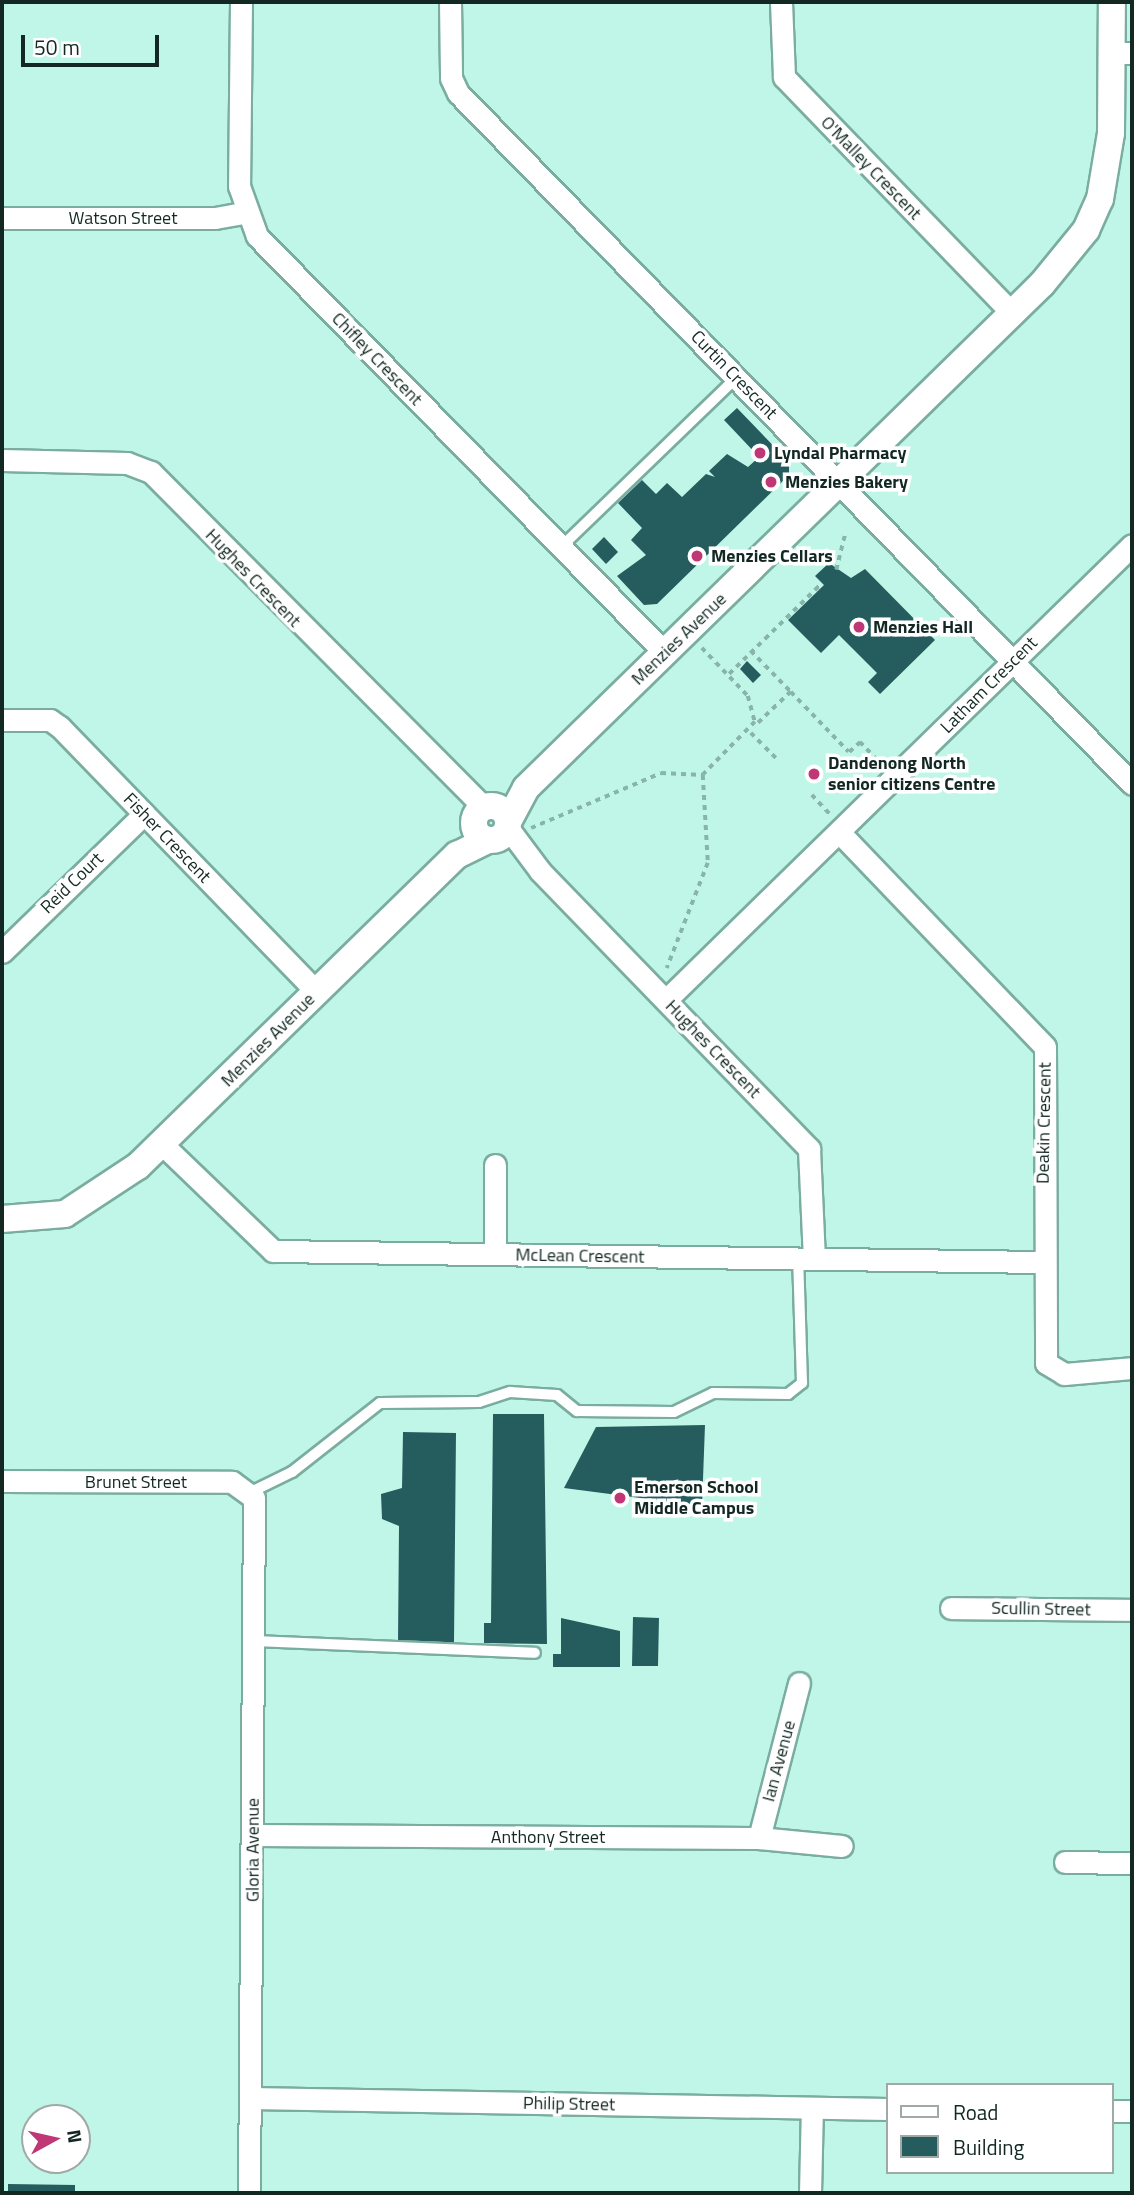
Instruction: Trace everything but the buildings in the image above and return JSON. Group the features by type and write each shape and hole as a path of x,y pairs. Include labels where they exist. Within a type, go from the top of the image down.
{"street":[{"path":"241,2 244,213"},
{"name":"Curtin Crescent","path":"450,2 451,78 458,93 1132,784"},
{"name":"O'Malley Crescent","path":"781,2 784,77 1012,313"},
{"name":"Menzies Avenue","path":"2,1219 65,1214 138,1166 457,855 495,824 526,788 1042,284 1088,249 1107,218 1117,174 1111,132 1122,52 1112,2"},
{"name":"Watson Street","path":"2,218 215,218 244,213"},
{"name":"Chifley Crescent","path":"244,213 257,236 665,653"},
{"name":"Hughes Crescent","path":"2,460 127,463 151,472 809,1149 806,1258"},
{"name":"Latham Crescent","path":"666,1000 835,823 1013,662 1132,545"},
{"name":"Fisher Crescent","path":"2,720 50,720 317,992"},
{"name":"Reid Court","path":"2,952 143,814"},
{"name":"Deakin Crescent","path":"835,823 1045,1047 1042,1262 1044,1351 1052,1371 1132,1368"},
{"name":"McLean Crescent","path":"162,1144 262,1248 1042,1262"},
{"path":"495,1165 495,1254"},
{"name":"Menzies Avenue","path":"2,1232 76,1224 111,1203 138,1166"},
{"name":"Brunet Street","path":"2,1481 232,1482 253,1500"},
{"name":"Gloria Avenue","path":"249,2193 254,1835 253,1500"},
{"name":"Scullin Street","path":"950,1608 1132,1611"},
{"name":"Ian Avenue","path":"759,1838 799,1683"},
{"name":"Anthony Street","path":"254,1835 759,1838 842,1846"},
{"path":"1065,1862 1132,1863"},
{"name":"Philip Street","path":"250,2098 886,2109"},
{"path":"810,2193 812,2108"},
{"path":"1113,2111 1132,2111"}],"lane":[{"path":"561,547 737,377"},
{"path":"253,1500 380,1403 479,1402 510,1392 557,1395 577,1411 674,1412 713,1394 788,1394 802,1383 806,1258"},
{"path":"254,1641 535,1653"}],"path":[{"path":"836,570 845,535"},
{"path":"729,674 822,583"},
{"path":"495,824 661,773 704,775 751,733 753,727 748,696 693,639"},
{"path":"751,652 849,752 860,742 881,764"},
{"path":"753,727 791,692"},
{"path":"751,733 777,759"},
{"path":"667,968 708,863 704,775"},
{"path":"812,795 835,823"}],"place":[{"name":"Lyndal Pharmacy","path":"760,453"},
{"name":"Menzies Bakery","path":"771,482"},
{"name":"Menzies Cellars","path":"697,556"},
{"name":"Menzies Hall","path":"859,627"},
{"name":"Dandenong North senior citizens Centre","path":"814,774"},
{"name":"Emerson School Middle Campus","path":"620,1498"}]}
